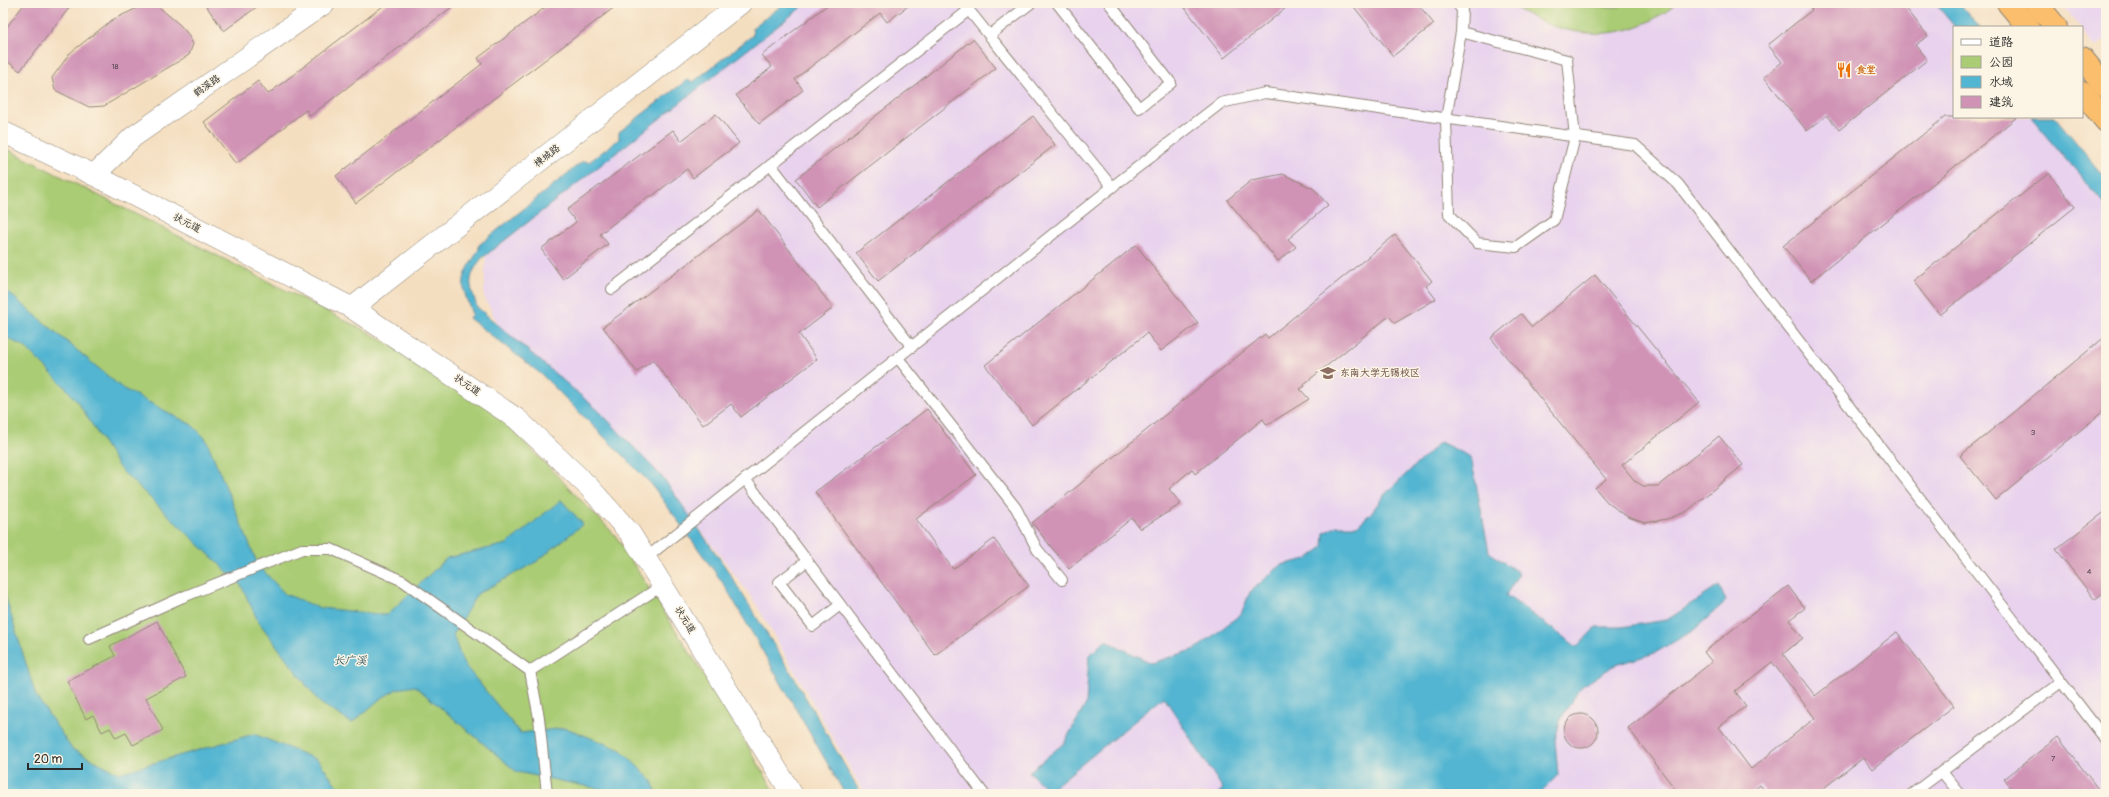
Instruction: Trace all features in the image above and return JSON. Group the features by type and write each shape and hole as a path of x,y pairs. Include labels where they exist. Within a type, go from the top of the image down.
{"highway":[{"path":"2008,3 2027,26"},
{"path":"2036,3 2055,26"},
{"path":"2083,59 2106,87"},
{"path":"2083,93 2106,120"}],"street":[{"name":"鹤溪路","path":"94,176 134,137 324,3"},
{"name":"楝城路","path":"352,308 741,3"},
{"name":"状元道","path":"3,132 94,176 352,308 517,419 589,487 630,533 792,794"}],"lane":[{"path":"990,36 1031,3"},
{"path":"1057,3 1139,108 1171,83 1108,3"},
{"path":"1457,3 1462,10 1461,32 1446,119 1449,214 1477,243 1516,247 1554,220 1575,137 1567,60 1461,32"},
{"path":"612,289 771,165 966,6 1112,187"},
{"path":"646,558 1112,187 1221,103 1265,93 1635,145 1678,184 2106,740"},
{"path":"771,165 912,347"},
{"path":"898,358 1016,508 1037,549 1062,580"},
{"path":"745,479 984,794"},
{"path":"88,639 302,549 331,549 403,581 530,671 539,718 547,793"},
{"path":"807,561 779,582 812,626 840,605"},
{"path":"530,671 663,585"},
{"path":"1912,794 2061,682"},
{"path":"1942,772 1960,794"}],"shaded area":[{"name":"东南大学无锡校区","path":"802,3 1957,3 1975,26 1953,26 1953,118 2049,118 2106,190 2106,794 865,794 753,599 669,488 503,334 484,296 486,256"},
{"path":"2060,3 2106,3 2106,39 2096,47 2083,31 2083,26 2079,26"}],"green space":[{"path":"1510,3 1572,3 1587,6 1619,7 1627,3 1677,3 1662,14 1639,26 1620,31 1601,33 1562,29 1544,23 1526,14"},
{"path":"3,147 368,332 485,402 615,535 725,708 776,794 3,794"}],"water":[{"path":"785,3 807,3 481,259 471,277 471,287 477,307 599,411 664,479 726,568 795,679 861,794 845,794 725,586 652,485 541,374 469,318 472,314 464,287 465,274 479,249 479,245 583,161 589,162 619,139 619,132 687,80 693,82 753,35 752,28"},
{"path":"1935,3 1959,3 1979,26 1954,26"},
{"path":"2032,118 2056,118 2106,178 2106,206"},
{"name":"长广溪","path":"3,288 122,388 192,425 206,439 258,565 285,594 320,608 387,615 447,558 507,544 561,500 583,524 536,562 477,594 453,635 463,663 520,733 566,728 621,750 652,781 657,794 612,794 609,791 517,772 415,686 397,689 380,699 352,723 320,703 258,621 241,585 120,469 79,404 66,388 25,347 3,336"},
{"path":"1440,442 1471,457 1489,552 1519,573 1506,595 1577,647 1596,627 1621,627 1667,620 1719,586 1726,601 1694,630 1655,653 1615,665 1581,687 1561,718 1555,740 1558,775 1539,794 1217,794 1223,789 1164,697 1049,791 1029,772 1064,743 1086,704 1089,656 1105,640 1151,663 1196,649 1241,614 1250,592 1281,565 1307,559 1323,547 1324,533 1337,526 1357,526 1371,513 1385,494"},
{"path":"3,589 36,696 72,749 119,773 254,734 318,760 343,794 3,794"}],"building":[{"path":"25,3 73,3 20,71 3,58 3,32"},
{"path":"148,3 154,3 180,25 187,33 193,44 189,55 104,106 89,107 55,90 52,78 70,53 112,20"},
{"path":"204,3 262,3 224,31"},
{"path":"387,3 457,3 310,116 306,110 236,164 204,122 258,81 268,94"},
{"path":"551,3 620,3 356,203 336,176 482,64 478,58"},
{"path":"830,3 912,3 887,22 880,13 795,79 803,90 759,124 736,95 772,67 762,55"},
{"path":"1181,3 1292,3 1224,58"},
{"path":"1351,3 1417,3 1434,24 1393,56"},
{"name":"食堂","path":"1807,3 1902,3 1928,36 1915,45 1927,60 1839,130 1827,115 1807,131 1764,77 1782,62 1768,45 1812,10"},
{"path":"973,39 996,68 817,207 796,179"},
{"path":"716,114 739,143 693,178 687,169 651,197 650,195 600,234 608,244 563,279 541,249 576,222 567,210 673,130 681,141"},
{"path":"1033,116 1055,145 878,281 856,253"},
{"path":"1945,117 2016,118 1811,281 1783,246"},
{"path":"2049,173 2075,207 1940,315 1913,281"},
{"path":"1283,174 1314,189 1328,205 1288,239 1296,247 1278,261 1227,200 1252,180"},
{"path":"759,210 833,308 799,334 817,359 741,417 731,404 703,425 653,360 637,372 603,327"},
{"path":"1395,235 1432,281 1426,286 1436,299 1395,323 1389,316 1304,384 1305,386 1300,389 1309,399 1267,425 1263,419 1195,474 1192,469 1169,489 1181,504 1140,529 1132,518 1069,569 1032,523 1265,334 1268,338"},
{"path":"1136,245 1198,323 1161,351 1147,333 1032,425 985,365"},
{"path":"1595,275 1699,402 1622,465 1635,481 1643,486 1658,486 1719,436 1743,465 1686,512 1667,519 1645,523 1628,517 1608,503 1595,488 1606,479 1491,338 1521,314 1532,327"},
{"path":"2106,336 2106,409 1996,500 1960,456"},
{"path":"927,409 976,475 916,519 953,569 994,539 1029,586 935,655 815,492"},
{"path":"2106,511 2106,592 2095,600 2056,549"},
{"path":"1788,586 1805,608 1789,620 1803,638 1783,654 1815,696 1897,632 1954,706 1872,769 1863,758 1816,794 1767,794 1760,785 1749,794 1679,794 1628,728 1712,662 1704,652","holes":["1772,662 1815,718 1751,769 1719,727 1746,706 1735,691"]},
{"path":"157,621 186,677 146,698 163,730 133,745 126,733 116,738 110,728 102,732 93,715 86,719 67,681 115,656 110,646"},
{"path":"1578,714 1584,714 1593,719 1597,725 1597,737 1593,743 1584,748 1578,748 1569,743 1564,734 1564,728 1569,719"},
{"path":"2058,737 2102,794 2016,794 2004,779"}],"place":[{"name":"食堂","path":"1844,70"},
{"name":"东南大学无锡校区","path":"1328,373"}]}
